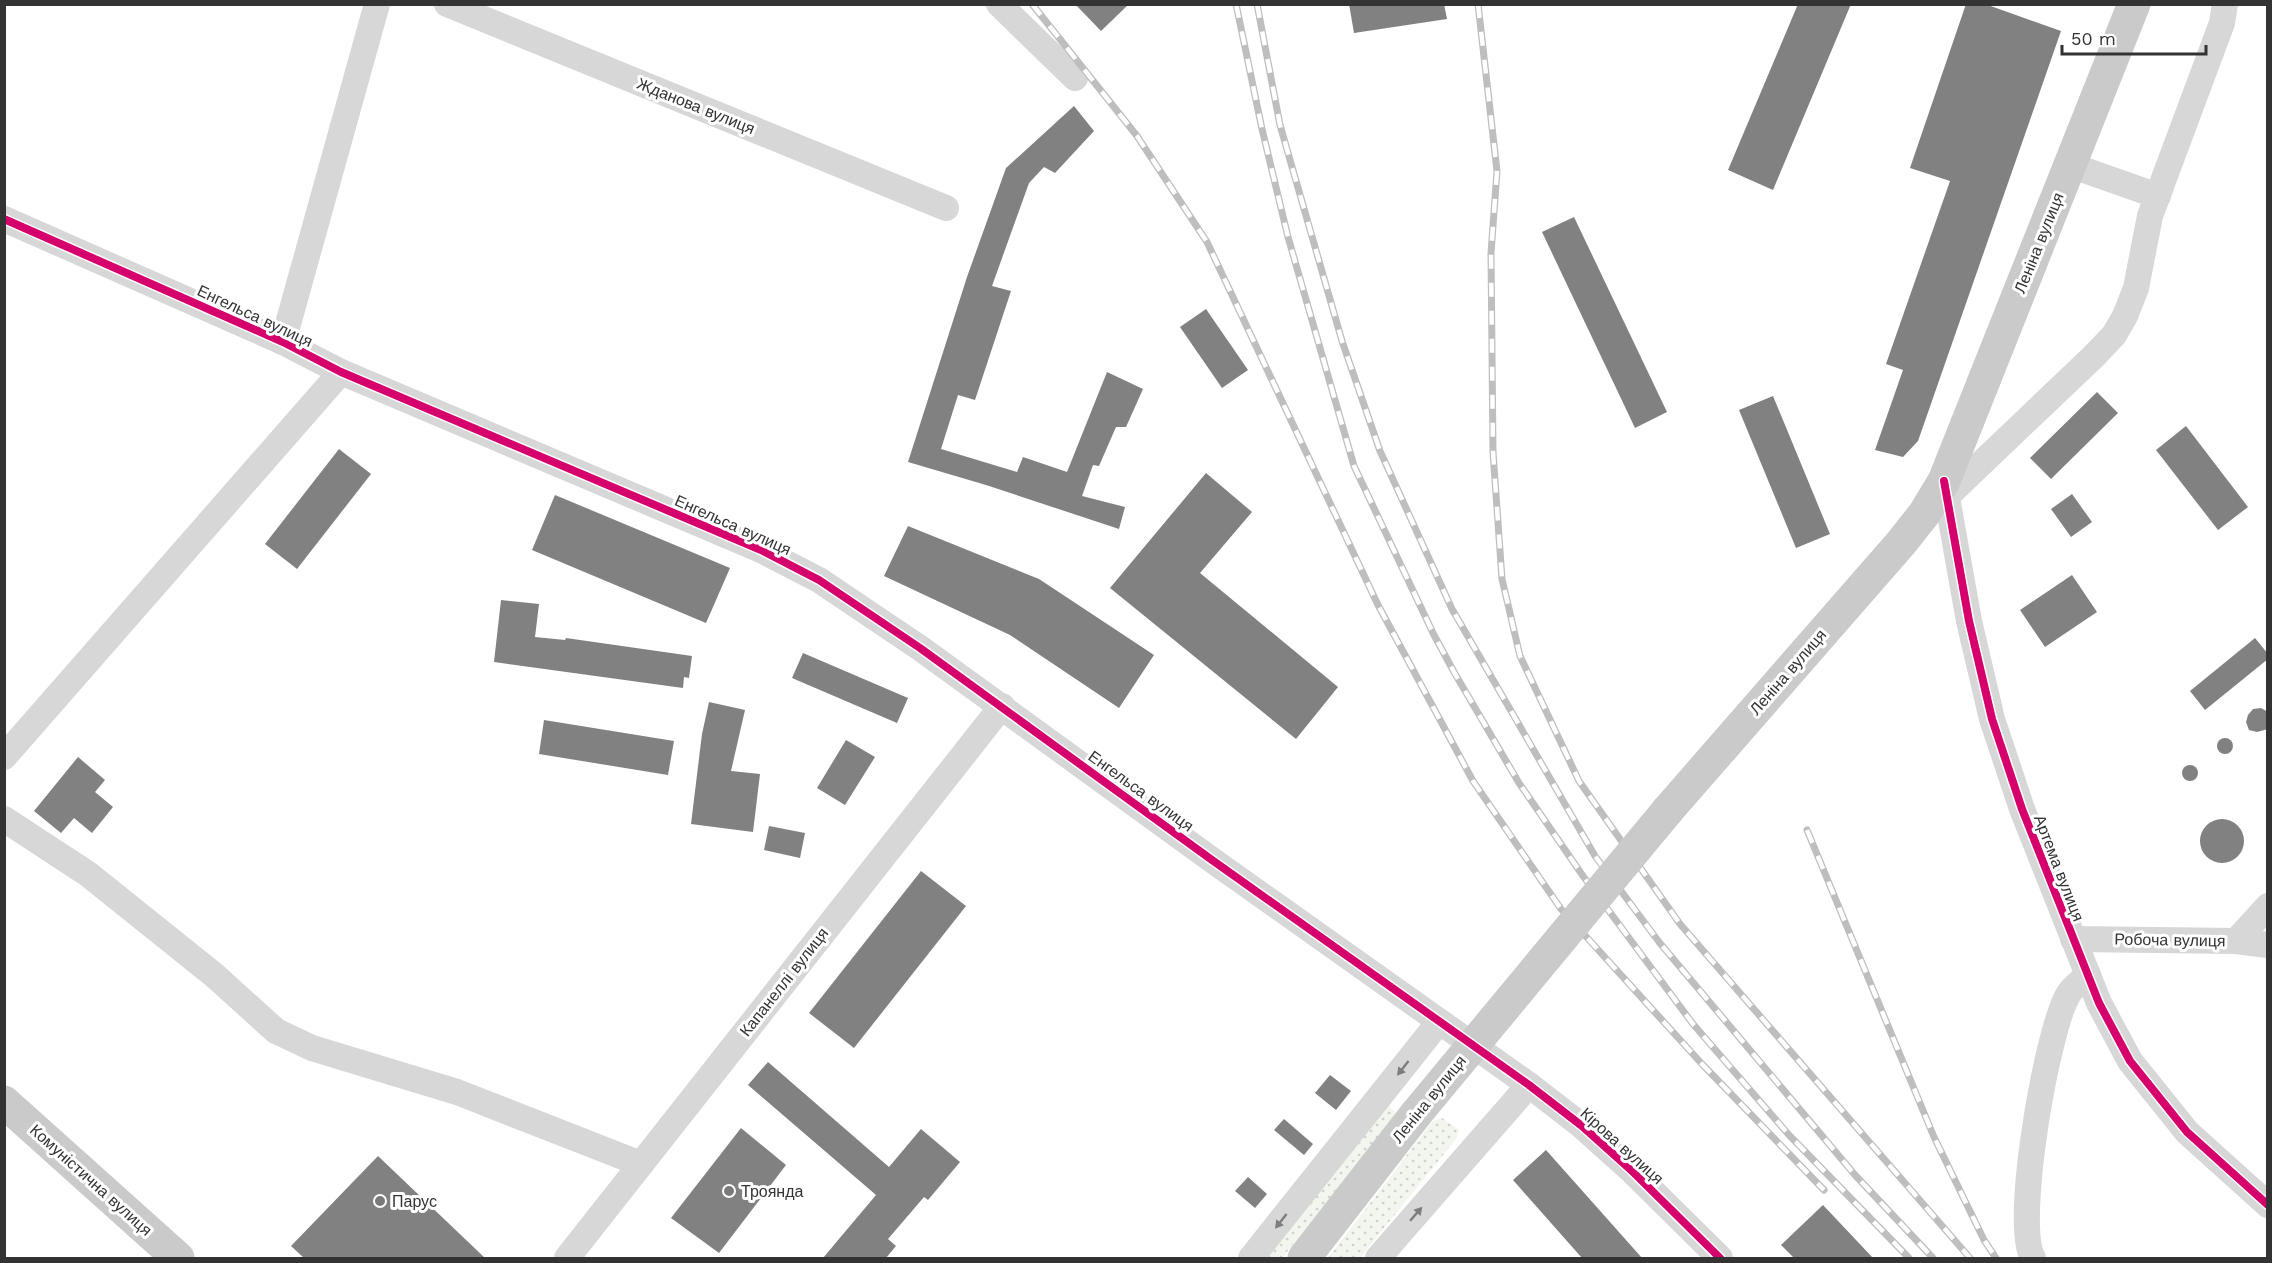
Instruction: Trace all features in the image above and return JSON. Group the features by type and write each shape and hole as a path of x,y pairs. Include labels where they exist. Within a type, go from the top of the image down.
{"main road":[{"name":"Леніна вулиця","path":"1304,1258 1416,1114 1668,810 1901,543 1945,489 2134,4"},
{"name":"Комуністична вулиця","path":"4,1102 178,1258"}],"street":[{"path":"283,342 377,4"},
{"name":"Жданова вулиця","path":"447,4 946,208"},
{"path":"999,4 1075,78"},
{"path":"1945,489 2094,356 2114,334 2125,315 2136,288 2150,216 2222,23 2225,4"},
{"path":"2070,165 2158,196"},
{"name":"Енгельса вулиця","path":"4,219 283,342 341,372 761,550 819,580 1002,706 1439,1022"},
{"path":"4,758 341,372"},
{"name":"Артема вулиця","path":"1945,489 1969,621 1992,719 2022,809 2099,1003 2130,1060 2187,1132 2268,1205"},
{"name":"Капанеллі вулиця","path":"567,1258 1002,706"},
{"path":"4,819 88,874 214,975 276,1031 312,1048 457,1092 641,1164"},
{"path":"2236,941 2268,906"},
{"name":"Робоча вулиця","path":"2073,939 2236,941 2268,945"},
{"path":"2031,1255 2026,1235 2027,1205 2034,1132 2042,1086 2056,1023 2069,993 2088,975"},
{"path":"1251,1258 1439,1022"},
{"name":"Кірова вулиця","path":"1439,1022 1529,1085 1582,1126 1631,1170 1720,1258"},
{"path":"1378,1258 1529,1085"}],"shaded area":[{"path":"1387,1103 1397,1115 1282,1258 1263,1258"},
{"path":"1442,1118 1459,1130 1456,1139 1360,1258 1328,1258 1433,1121"}],"building":[{"path":"1075,4 1129,4 1101,31"},
{"path":"1349,4 1444,4 1447,19 1354,33"},
{"path":"1798,4 1851,4 1773,190 1728,170"},
{"path":"1966,4 1985,4 2061,31 1918,441 1903,457 1875,450 1903,370 1886,364 1950,181 1910,168"},
{"path":"1074,106 1094,131 1055,173 1044,167 1029,183 992,286 1011,291 975,400 958,395 941,449 1017,472 1023,457 1067,472 1107,372 1143,389 1126,427 1116,427 1099,466 1093,465 1082,496 1125,507 1119,529 908,462 967,277 1006,168"},
{"path":"1574,217 1667,412 1635,428 1542,232"},
{"path":"1206,309 1248,370 1222,388 1180,327"},
{"path":"2097,392 2118,413 2051,479 2030,458"},
{"path":"1773,396 1830,534 1796,548 1739,410"},
{"path":"2186,426 2248,507 2218,530 2156,450"},
{"path":"339,449 371,474 297,569 265,544"},
{"path":"1206,473 1252,512 1200,573 1338,687 1296,739 1110,588"},
{"path":"2072,494 2092,522 2071,537 2051,509"},
{"path":"555,495 730,568 706,623 532,550"},
{"path":"908,526 1039,579 1154,655 1119,708 1010,635 884,576"},
{"path":"2072,575 2097,612 2045,647 2020,610"},
{"path":"501,600 539,604 535,637 565,640 566,638 692,656 689,678 684,677 683,688 494,662"},
{"path":"2255,638 2268,654 2268,659 2205,710 2190,691"},
{"path":"803,653 908,698 897,723 792,678"},
{"path":"709,702 745,710 731,771 760,774 753,832 691,824 702,734"},
{"path":"2261,708 2268,712 2268,729 2257,732 2249,730 2246,722 2248,715 2253,709"},
{"path":"544,720 674,741 668,775 539,754"},
{"path":"2222,738 2228,738 2233,746 2231,752 2222,754 2217,749 2217,743"},
{"path":"846,740 875,757 845,805 817,788"},
{"path":"78,757 105,780 95,792 113,807 92,833 74,818 61,833 34,811"},
{"path":"2187,765 2193,765 2198,773 2196,779 2187,781 2182,776 2182,770"},
{"path":"2222,819 2237,826 2244,841 2237,856 2222,863 2207,856 2200,841 2207,826"},
{"path":"769,826 805,833 800,858 764,850"},
{"path":"921,871 966,906 854,1048 809,1013"},
{"path":"768,1062 889,1167 921,1129 960,1162 928,1200 924,1197 888,1239 896,1246 886,1258 823,1258 876,1195 748,1085"},
{"path":"1330,1075 1351,1091 1336,1110 1315,1093"},
{"path":"1284,1119 1313,1144 1304,1155 1274,1130"},
{"name":"Троянда","path":"741,1128 786,1165 719,1253 671,1218"},
{"path":"1546,1150 1642,1258 1582,1258 1513,1180"},
{"name":"Парус","path":"378,1156 485,1258 304,1258 291,1246"},
{"path":"1248,1177 1267,1194 1255,1208 1235,1191"},
{"path":"1823,1205 1873,1258 1794,1258 1781,1245"}],"railway":[{"path":"1032,4 1137,136 1207,242 1378,605 1473,781 1561,909 1702,1064 1824,1190"},
{"path":"1236,4 1262,129 1288,237 1354,466 1434,635 1519,783 1583,876 1693,1024 1789,1135 1909,1258"},
{"path":"1257,4 1280,125 1342,341 1380,451 1452,609 1595,856 1659,942 1855,1175 1933,1258"},
{"path":"1478,4 1497,171 1491,253 1493,452 1502,579 1520,656 1579,781 1680,924 1970,1258"},
{"path":"1807,830 1934,1137 1984,1240 1996,1258"}],"cycle path":[{"path":"4,219 283,342 341,372 761,550 819,580 920,648 1212,860 1529,1085 1582,1126 1631,1170 1720,1258"},
{"path":"1944,481 1969,621 1992,719 2022,809 2099,1003 2130,1061 2187,1132 2268,1205"}],"place":[{"name":"Троянда","path":"729,1191"},
{"name":"Парус","path":"380,1201"}]}
